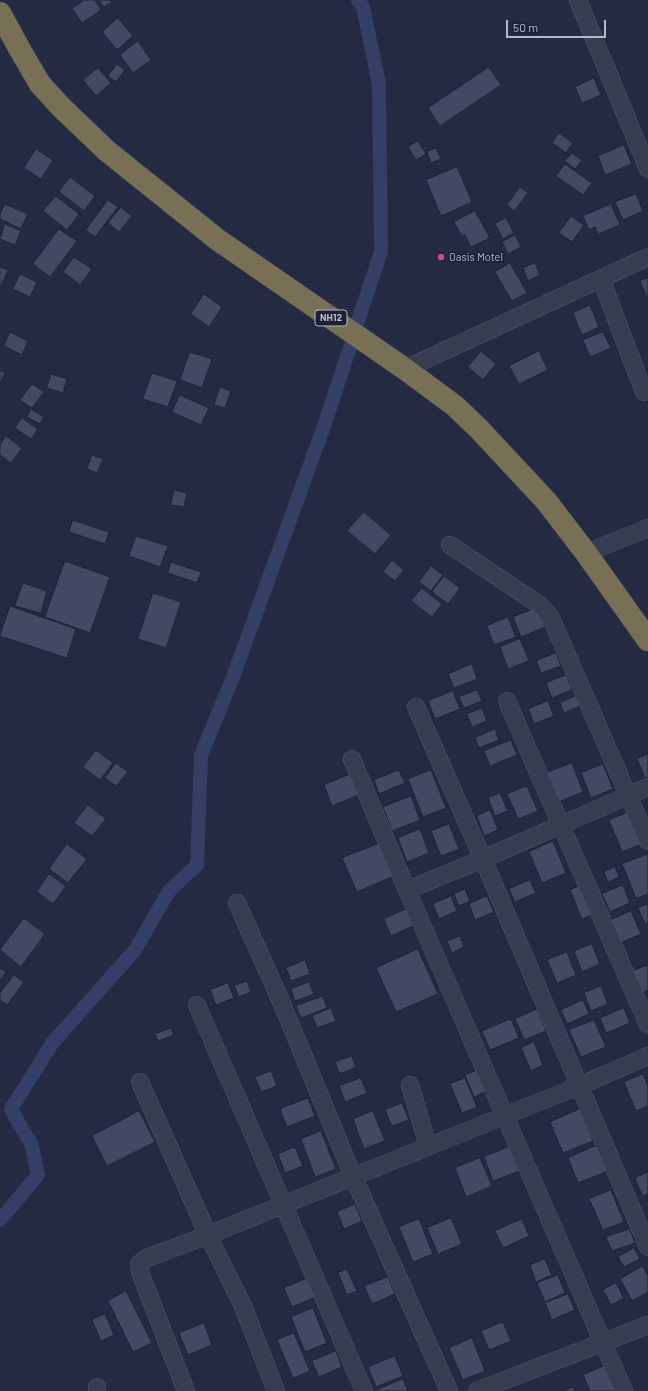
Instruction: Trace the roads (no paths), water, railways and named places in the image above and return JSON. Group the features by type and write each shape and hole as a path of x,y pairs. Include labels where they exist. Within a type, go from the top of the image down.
{"highway":[{"name":"NH12","path":"0,13 40,84 61,107 107,151 218,240 405,369 455,406 480,429 547,502 586,553 648,640"}],"street":[{"path":"578,0 648,169"},
{"path":"405,369 648,257"},
{"path":"601,279 644,392"},
{"path":"586,553 648,528"},
{"path":"450,545 541,606 551,618 648,841"},
{"path":"507,702 648,1025"},
{"path":"416,707 483,859 648,1247"},
{"path":"352,759 407,890 624,1391"},
{"path":"407,890 483,859 648,787"},
{"path":"237,903 280,999 353,1176 449,1391"},
{"path":"197,1005 364,1391"},
{"path":"186,1391 140,1272 139,1264 147,1258 505,1116 648,1056"},
{"path":"140,1082 208,1235 243,1306 276,1391"},
{"path":"410,1085 428,1146"},
{"path":"477,1391 648,1325"}],"waterway":[{"path":"358,0 363,7 379,84 381,252 358,321"},
{"path":"0,1220 38,1175 32,1146 11,1109 53,1042 135,950 169,891 197,865 201,755 233,677 324,426 350,347"}],"place":[{"name":"Oasis Motel","path":"441,257"}]}
